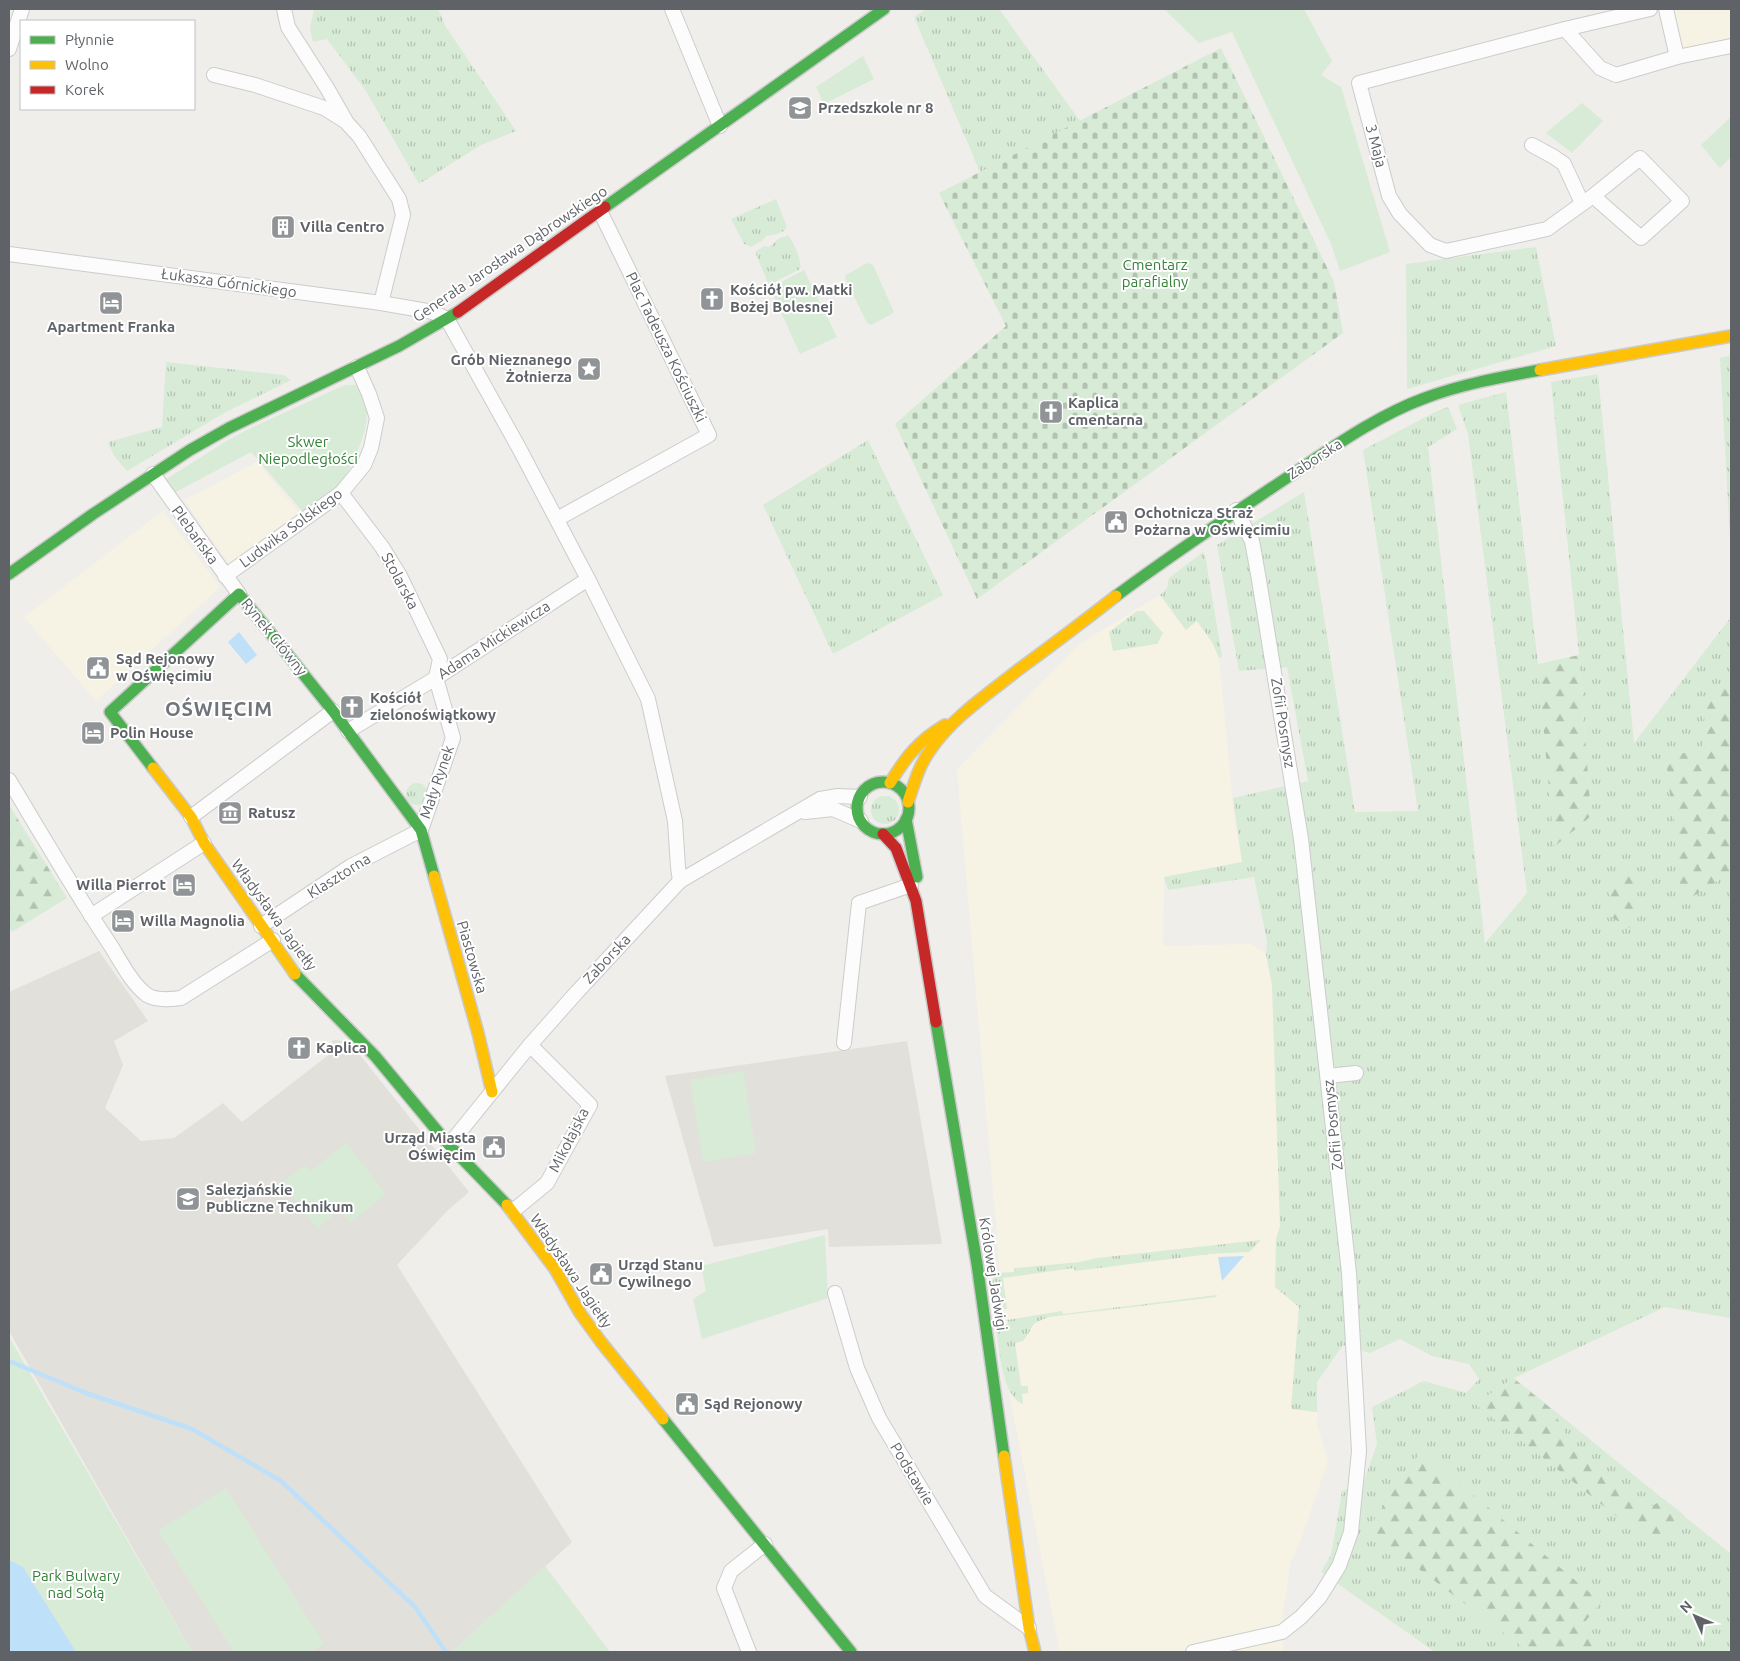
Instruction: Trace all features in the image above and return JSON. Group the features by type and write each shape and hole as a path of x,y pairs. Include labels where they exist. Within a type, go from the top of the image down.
{"street":[{"path":"9,49 22,9"},
{"path":"284,9 288,27 347,123 359,136 400,199 403,214 381,303"},
{"path":"672,9 720,126"},
{"name":"Generała Jarosława Dąbrowskiego","path":"9,574 190,450 228,428 357,367 447,319 883,9"},
{"name":"3 Maja","path":"1532,145 1564,164 1588,200 1641,238 1682,201 1640,158 1588,200 1547,230 1446,251 1430,244 1400,214 1389,196 1359,83 1650,9"},
{"path":"1666,9 1677,57"},
{"path":"1566,29 1600,68 1616,74 1677,57 1731,46"},
{"path":"214,75 255,85 324,108 347,123"},
{"name":"Plac Tadeusza Kościuszki","path":"557,518 709,435 600,211"},
{"name":"Łukasza Górnickiego","path":"9,254 381,303 433,312 447,319"},
{"path":"447,319 557,518 648,699 675,821 680,881"},
{"name":"Zaborska","path":"890,783 912,748 927,735 961,716 1053,643 1158,564 1236,510 1366,426 1440,393 1507,376 1731,336"},
{"name":"Ludwika Solskiego","path":"225,576 341,493 364,465 371,448 376,418 370,394 357,367"},
{"name":"Plebańska","path":"153,474 239,594"},
{"name":"Stolarska","path":"341,493 382,547 400,576 440,659 436,678"},
{"name":"Zofii Posmysz","path":"1193,1652 1282,1632 1301,1617 1319,1598 1339,1566 1351,1532 1359,1451 1349,1273 1300,829 1257,566 1248,531 1236,510"},
{"name":"Adama Mickiewicza","path":"348,732 436,678 588,579"},
{"name":"Rynek Główny","path":"204,843 191,817 110,712 239,594 333,711"},
{"name":"Mały Rynek","path":"421,830 453,738 436,678"},
{"path":"191,817 333,711"},
{"name":"Mały Rynek","path":"333,711 421,830"},
{"name":"Zaborska","path":"908,802 924,759 961,716"},
{"path":"9,780 91,916 139,987 150,997 163,999 181,998 272,940"},
{"path":"881,782 890,783 901,790 908,802 909,808 906,819 897,830 883,834 870,830 861,821 857,805 865,790 872,785 881,782"},
{"name":"Zaborska","path":"449,1145 530,1045 596,970 680,881 820,799 838,796 860,797"},
{"name":"Zaborska","path":"799,813 833,809 861,821"},
{"name":"Królowej Jadwigi","path":"906,819 917,878 916,901"},
{"name":"Klasztorna","path":"262,926 351,866 421,830"},
{"name":"Piastowska","path":"421,830 478,1033 492,1092"},
{"name":"Królowej Jadwigi","path":"883,834 896,848 916,901 977,1264 1035,1652"},
{"path":"91,916 204,843"},
{"name":"Władysława Jagiełły","path":"204,843 297,977 375,1056 449,1145 512,1212 555,1269 580,1313 600,1342 851,1652"},
{"path":"844,1043 859,903 911,885"},
{"name":"Mikołajska","path":"512,1212 547,1183 590,1106 530,1045"},
{"path":"1328,1076 1356,1073"},
{"name":"Podstawie","path":"835,1294 857,1368 879,1418 985,1596 1030,1628"},
{"path":"749,1652 724,1588 731,1572 765,1544"}],"shaded area":[{"path":"1673,9 1731,9 1731,38 1682,50"},
{"path":"257,462 302,516 229,564 184,500"},
{"path":"163,511 220,587 96,701 24,617"},
{"path":"1160,595 1185,630 1196,621 1212,642 1219,658 1234,816 1242,862 1164,877 1163,946 1251,944 1266,954 1272,985 1280,1226 1299,1306 1291,1408 1317,1412 1317,1425 1328,1461 1300,1542 1291,1561 1282,1618 1283,1652 1060,1652 1011,1402 957,769 1080,644"},
{"path":"99,951 148,1021 114,1041 123,1065 105,1108 141,1141 174,1138 223,1103 242,1122 331,1053 332,1040 361,1042 360,1055 469,1192 448,1210 397,1265 572,1542 452,1652 192,1652 9,1331 9,992"},
{"path":"907,1041 942,1244 829,1247 828,1229 714,1247 665,1076"}],"green space":[{"path":"314,9 438,9 446,27 516,131 481,145 419,184 366,91 327,39 313,42 310,28"},
{"path":"926,9 999,9 1080,121 980,172 914,17"},
{"path":"1164,9 1304,9 1332,61 1321,75 1341,87 1390,252 1340,271 1331,244 1232,32 1199,43"},
{"name":"Cmentarz parafialny","path":"1221,48 1334,282 1343,333 977,599 895,424 1006,326 939,193"},
{"path":"863,56 874,79 824,104 816,87"},
{"path":"1582,103 1603,121 1572,153 1546,133"},
{"path":"1731,117 1731,157 1720,168 1701,145"},
{"path":"776,199 787,227 785,230 766,236 751,247 744,244 731,219"},
{"path":"788,235 797,252 800,269 769,285 755,252 764,246 772,246 778,239"},
{"path":"1536,247 1556,346 1407,389 1406,264"},
{"path":"867,263 873,265 894,312 871,325 867,323 845,278 846,275"},
{"path":"804,270 837,337 800,354 770,288"},
{"path":"1731,355 1731,556 1720,358"},
{"path":"166,362 284,375 291,380 224,413 127,471 114,456 108,442 162,427"},
{"path":"1598,374 1634,743 1731,617 1731,1318 1665,1307 1514,1378 1731,1554 1731,1652 1435,1652 1321,1572 1331,1555 1342,1491 1363,1483 1377,1444 1372,1407 1424,1381 1466,1393 1479,1379 1469,1364 1432,1356 1400,1339 1370,1353 1343,1345 1317,1382 1317,1412 1291,1409 1299,1307 1275,1287 1276,1239 1280,1226 1272,985 1266,954 1267,941 1254,877 1168,890 1164,877 1242,862 1233,798 1308,781 1287,667 1239,671 1217,545 1304,492 1355,812 1418,811 1363,450 1448,407 1457,429 1428,447 1485,943 1527,893 1468,434 1458,405 1506,392 1538,664 1555,846 1591,816 1579,655 1551,382"},
{"name":"Skwer Niepodległości","path":"345,385 356,385 368,409 365,430 355,459 338,488 303,512 251,452 174,493 165,480 228,440"},
{"path":"868,440 943,595 833,654 763,505"},
{"path":"1203,552 1222,656 1219,658 1212,642 1197,621 1186,630 1160,595 1167,588 1169,578"},
{"path":"1137,611 1144,611 1163,633 1157,644 1113,651 1109,632"},
{"path":"1579,655 1591,816 1554,847 1538,664"},
{"path":"1731,674 1731,875 1722,878 1692,897 1681,893 1666,759 1702,747 1706,699"},
{"path":"417,783 425,786 428,794 425,802 417,805 409,802 406,794 409,786"},
{"path":"885,796 895,800 899,810 895,820 885,824 875,820 871,810 875,800"},
{"path":"9,805 67,898 12,932 9,926"},
{"path":"1637,873 1633,930 1611,917 1607,876"},
{"path":"743,1071 756,1153 703,1162 690,1080"},
{"path":"346,1143 386,1194 350,1223 340,1210 317,1228 281,1183 305,1165 310,1171"},
{"path":"825,1235 828,1298 702,1339 693,1299 706,1291 701,1266"},
{"path":"1261,1240 1249,1252 1210,1254 1075,1271 1074,1268 1003,1278 1007,1309 1002,1309 1002,1306 992,1304 990,1287 992,1280 997,1273 1014,1272 1015,1268"},
{"path":"1217,1295 1216,1297 1049,1317 1042,1320 1032,1326 1023,1341 1015,1343 1021,1386 1028,1386 1028,1393 1022,1394 1023,1404 1016,1400 1010,1392 1000,1359 996,1328 1002,1324 1008,1324 1007,1320 1062,1311 1063,1314"},
{"name":"Park Bulwary nad Sołą","path":"9,1337 192,1652 9,1652"},
{"path":"1513,1378 1553,1410 1573,1449 1647,1509 1664,1499 1685,1516 1654,1546 1475,1404"},
{"path":"1421,1451 1601,1602 1581,1627 1613,1652 1529,1652 1367,1530"},
{"path":"226,1488 324,1644 310,1652 234,1652 158,1531"},
{"path":"545,1566 610,1652 452,1652"}],"water":[{"path":"239,632 257,655 246,664 228,642"},
{"path":"1244,1256 1222,1281 1218,1257"},
{"path":"9,1560 23,1567 76,1652 9,1652"}],"waterway":[{"path":"9,1361 86,1393 192,1429 281,1481 415,1607 446,1652"}],"traffic: fast":[{"path":"605,207 884,9"},
{"path":"9,574 93,514 190,450 229,428 399,346 458,312"},
{"path":"1116,596 1288,477 1372,423 1407,405 1453,389 1482,381 1540,370"},
{"path":"153,768 110,712 239,594 333,711 421,830 434,876"},
{"path":"883,782 893,784 901,790 907,798 909,808 907,818 901,826 893,832 883,834 873,832 865,826 859,818 857,808 859,798 865,790 873,784 883,782"},
{"path":"906,819 917,877"},
{"path":"295,974 375,1056 449,1145 507,1205"},
{"path":"936,1022 977,1264 1004,1456"},
{"path":"663,1419 851,1652"}],"traffic: slow":[{"path":"1540,370 1731,336"},
{"path":"908,802 923,762 940,737 960,716 1116,596"},
{"path":"890,783 913,750 927,737 945,725"},
{"path":"153,768 191,817 204,843 295,974"},
{"path":"434,876 478,1033 492,1092"},
{"path":"507,1205 555,1269 580,1313 601,1342 663,1419"},
{"path":"1004,1456 1029,1628 1035,1652"}],"traffic: jam":[{"path":"458,312 605,207"},
{"path":"883,834 896,848 916,901 936,1022"}],"place":[{"name":"Przedszkole nr 8","path":"800,108"},
{"name":"Villa Centro","path":"283,227"},
{"name":"Kościół pw. Matki Bożej Bolesnej","path":"712,299"},
{"name":"Apartment Franka","path":"111,303"},
{"name":"Grób Nieznanego Żołnierza","path":"589,369"},
{"name":"Kaplica cmentarna","path":"1051,412"},
{"name":"Ochotnicza Straż Pożarna w Oświęcimiu","path":"1116,522"},
{"name":"Sąd Rejonowy w Oświęcimiu","path":"98,668"},
{"name":"Kościół zielonoświątkowy","path":"352,707"},
{"name":"Polin House","path":"93,733"},
{"name":"Ratusz","path":"230,813"},
{"name":"Willa Pierrot","path":"184,885"},
{"name":"Willa Magnolia","path":"123,921"},
{"name":"Kaplica","path":"299,1048"},
{"name":"Urząd Miasta Oświęcim","path":"494,1147"},
{"name":"Salezjańskie Publiczne Technikum","path":"188,1199"},
{"name":"Urząd Stanu Cywilnego","path":"601,1274"},
{"name":"Sąd Rejonowy","path":"687,1404"}],"district":[{"name":"OŚWIĘCIM","path":"219,709"}]}
